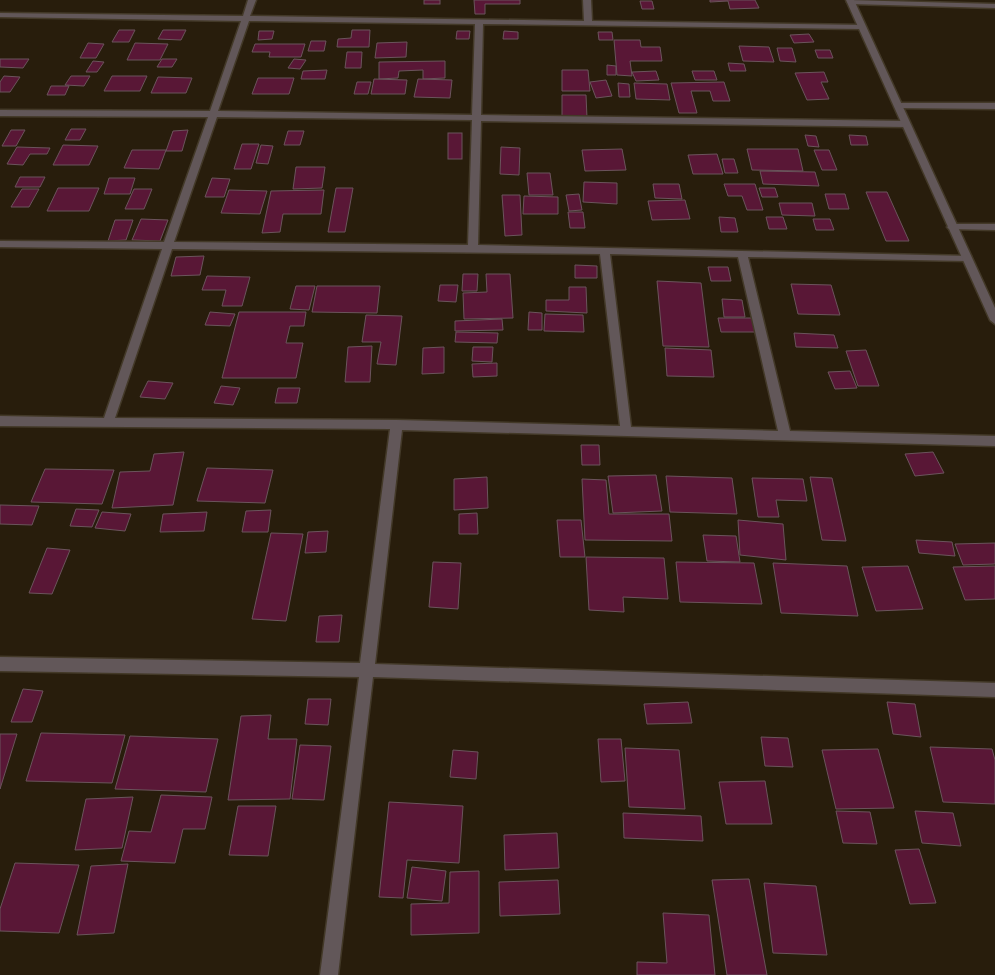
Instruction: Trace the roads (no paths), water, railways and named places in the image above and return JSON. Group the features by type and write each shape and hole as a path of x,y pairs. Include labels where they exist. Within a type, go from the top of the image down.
{"street":[{"path":"108,422 252,0"},
{"path":"587,0 588,22"},
{"path":"995,6 850,1 995,320"},
{"path":"0,15 861,27"},
{"path":"473,248 479,21"},
{"path":"899,106 995,106"},
{"path":"0,113 212,114 906,124"},
{"path":"952,227 995,227"},
{"path":"0,244 473,248 967,258"},
{"path":"605,252 626,431"},
{"path":"742,254 785,435"},
{"path":"0,420 397,425 995,441"},
{"path":"329,975 397,425"},
{"path":"0,664 367,670 995,690"}]}
